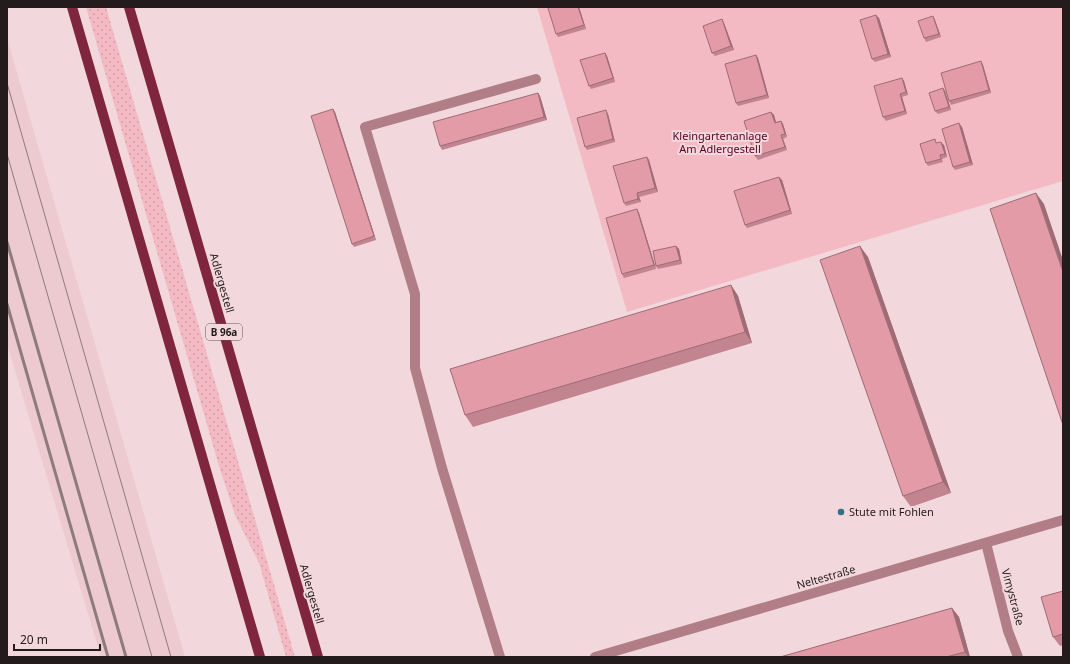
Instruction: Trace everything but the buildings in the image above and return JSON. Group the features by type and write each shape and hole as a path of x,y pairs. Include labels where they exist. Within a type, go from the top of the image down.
{"main road":[{"path":"72,7 260,657"},
{"name":"Adlergestell","path":"129,7 318,657"}],"street":[{"path":"500,657 442,468 415,368 415,294 365,127 536,79"},
{"name":"Neltestraße","path":"595,657 1063,520"},
{"name":"Vimystraße","path":"986,543 1008,631 1018,657"}],"shaded area":[{"path":"7,38 185,657 101,657 7,344"}],"green space":[{"path":"86,7 106,7 295,657 286,657 259,563 235,515 219,466"},
{"name":"Kleingartenanlage Am Adlergestell","path":"537,7 1063,7 1063,181 627,312"}],"tram line":[{"path":"7,83 171,657"},
{"path":"7,154 152,657"}],"railway":[{"path":"7,242 126,657"},
{"path":"7,304 108,657"}],"place":[{"name":"Stute mit Fohlen","path":"841,512"}]}
